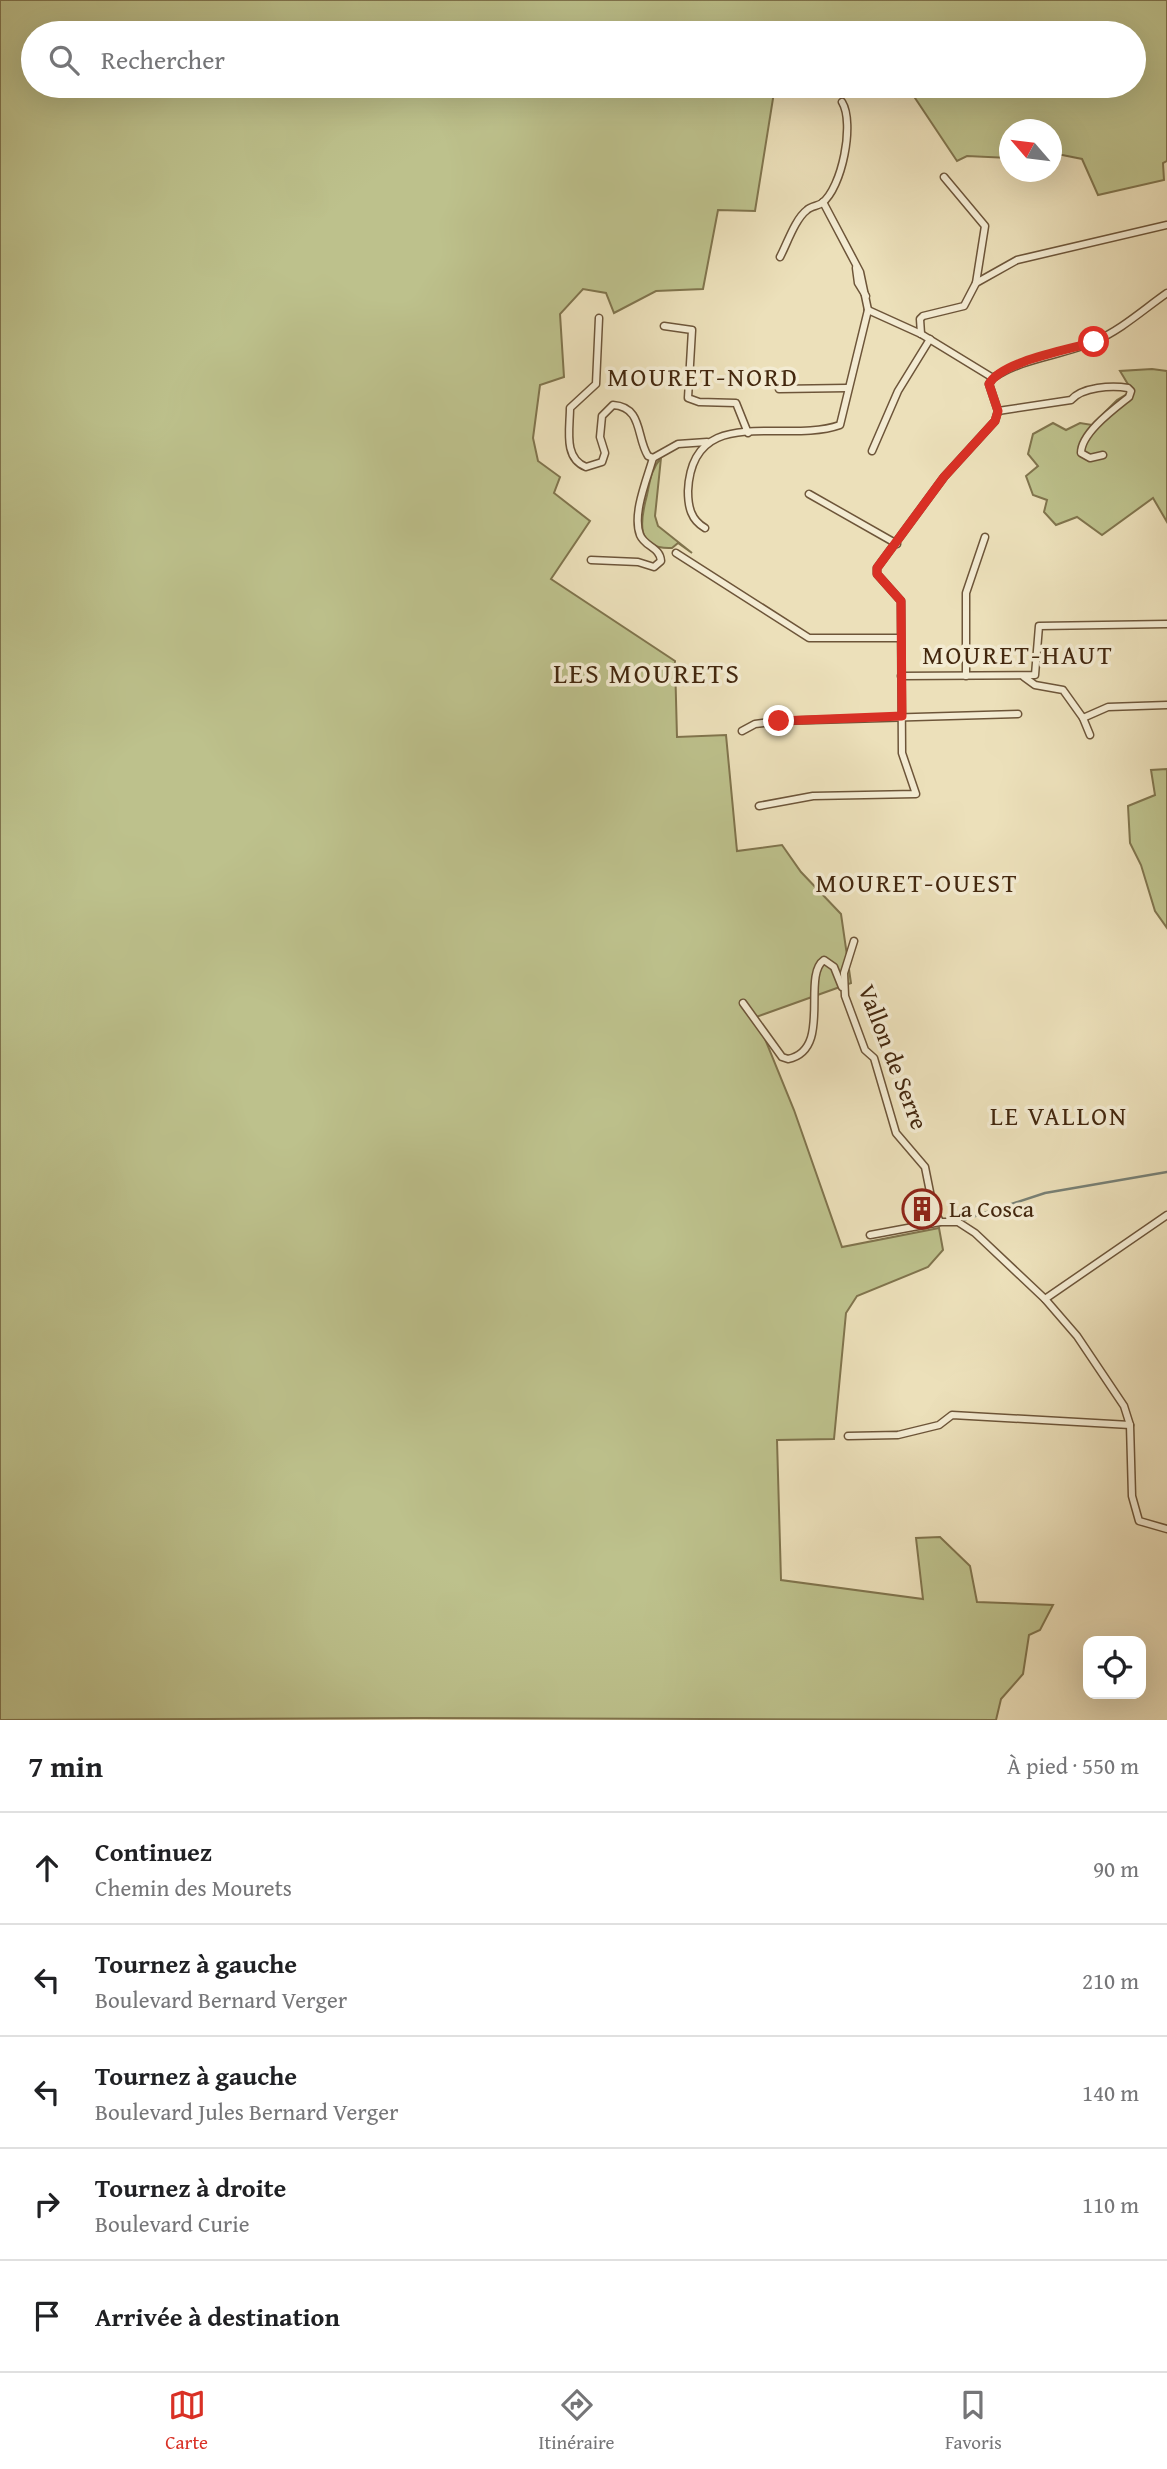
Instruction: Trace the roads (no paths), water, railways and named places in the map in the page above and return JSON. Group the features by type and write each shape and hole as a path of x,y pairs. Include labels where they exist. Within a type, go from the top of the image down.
{"street":[{"path":"780,257 806,210 823,202 847,146 847,110 842,102"},
{"path":"921,334 920,319 964,306 976,283 985,226 944,177"},
{"path":"591,561 638,562 654,567 661,561 657,551 643,541 638,526 653,458 677,444 707,442 733,433 836,427 842,421 847,388 868,310 866,289 823,202"},
{"path":"976,283 1017,260 1167,225"},
{"path":"759,806 813,796 916,794 902,753 901,601 877,574 877,568 944,477 995,421 998,411 990,390 993,378 1022,363 1094,342 1167,293"},
{"path":"868,310 921,334 993,378"},
{"path":"599,318 598,379 594,387 572,404 571,454 586,467 602,462 605,453 600,437 602,416 613,405 626,407 634,414 646,453 653,458"},
{"path":"664,326 692,331 688,398 699,402 736,403 748,433"},
{"path":"872,452 898,391 930,339"},
{"path":"779,389 847,388"},
{"path":"998,411 1071,400 1088,390 1128,388 1131,391 1129,397 1087,436 1081,446 1081,453 1088,457 1103,455"},
{"path":"705,528 692,516 688,499 689,474 698,452 707,442"},
{"path":"809,494 897,544"},
{"path":"966,676 966,593 985,537"},
{"path":"676,554 809,638 900,638"},
{"path":"901,676 1035,675 1039,626 1167,624"},
{"path":"1024,677 1035,685 1063,690 1083,718 1090,735"},
{"path":"1083,718 1108,707 1167,705"},
{"path":"742,731 755,724 779,721 1018,714"},
{"name":"Vallon de Serre","path":"854,941 844,973 845,996 865,1050 874,1058 896,1133 925,1167 933,1207 940,1222"},
{"path":"743,1003 782,1057 788,1059 803,1051 813,1027 817,1012 815,970 824,960 834,968 845,996"},
{"path":"1045,1299 1167,1215"},
{"path":"870,1235 940,1222 963,1224 1045,1299 1095,1362 1124,1406 1129,1425 1135,1510 1143,1523 1167,1529"},
{"path":"848,1436 898,1435 939,1425 952,1415 1129,1425"}],"waterway":[{"path":"963,1220 1045,1193 1167,1172"}],"place":[{"name":"La Cosca","path":"922,1209"}],"district":[{"name":"MOURET-NORD","path":"703,377"},
{"name":"MOURET-HAUT","path":"1018,655"},
{"name":"LES MOURETS","path":"647,673"},
{"name":"MOURET-OUEST","path":"917,883"},
{"name":"LE VALLON","path":"1059,1116"}]}
